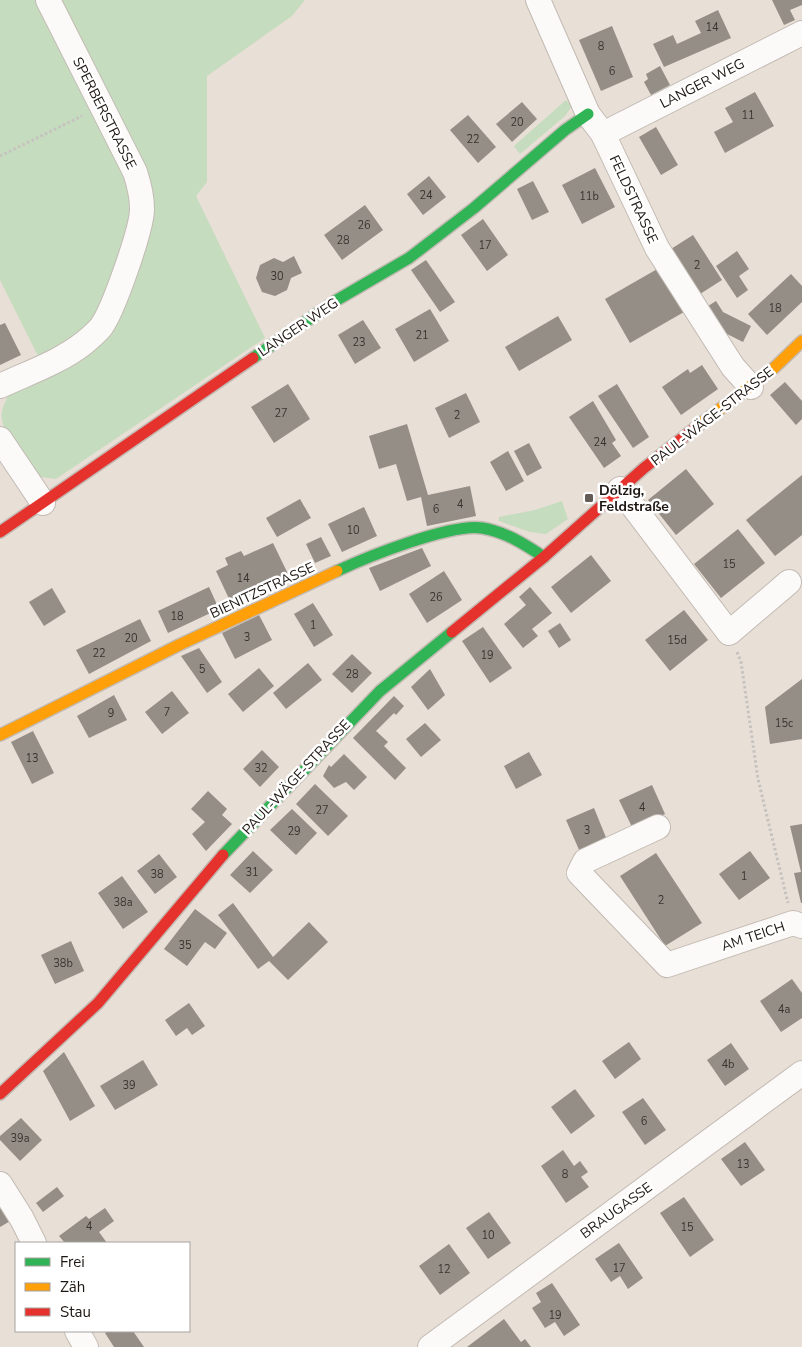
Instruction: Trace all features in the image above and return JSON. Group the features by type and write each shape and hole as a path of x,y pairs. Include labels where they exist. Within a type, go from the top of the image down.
{"street":[{"name":"SPERBERSTRASSE","path":"0,386 64,356 85,342 101,327 110,310 139,232 142,209 140,187 135,172 100,107 48,0"},
{"name":"FELDSTRASSE","path":"538,0 588,114 603,134 657,248 733,367 751,387"},
{"name":"LANGER WEG","path":"603,134 802,33"},
{"name":"LANGER WEG","path":"0,532 338,300 409,258 481,202 565,130 588,114"},
{"name":"PAUL-WÄGE-STRASSE","path":"0,1094 98,1003 215,863 380,691 544,557 620,489 751,387 802,341"},
{"path":"0,439 43,503"},
{"path":"620,489 729,633 790,582"},
{"name":"BIENITZSTRASSE","path":"0,735 187,641 360,560 404,544 462,528 482,528 514,537 544,557"},
{"name":"AM TEICH","path":"658,827 585,861 580,873 667,965 798,925"},
{"name":"BRAUGASSE","path":"430,1347 802,1073"},
{"path":"0,1184 22,1219 34,1242"},
{"path":"78,1332 86,1347"}],"path":[{"path":"0,156 100,107"},
{"name":"AM TEICH","path":"729,633 741,662 758,779 798,925"}],"green space":[{"path":"0,0 38,0 134,189 136,208 95,325 40,360 0,280"},
{"path":"54,0 305,0 292,16 207,76 207,182 196,196 265,338 56,479 41,477 29,468 23,460 4,427 3,407 9,394 89,349 148,223"},
{"path":"566,100 572,106 565,116 520,154 514,146"},
{"path":"562,501 568,519 546,534 530,532 499,521 499,517 535,510"}],"building":[{"path":"772,0 802,0 802,5 790,10 795,20 784,25"},
{"path":"718,10 731,38 664,67 653,44 673,35 677,44 701,33 695,21"},
{"path":"612,26 633,77 601,91 579,40"},
{"path":"660,66 670,85 651,95 644,82 648,79 646,74"},
{"path":"755,92 774,126 725,153 714,132 733,122 725,108"},
{"path":"522,102 537,119 512,142 496,124"},
{"path":"468,115 496,147 478,163 450,130"},
{"path":"656,127 678,165 661,175 639,137"},
{"path":"595,168 615,207 582,224 562,185"},
{"path":"429,176 446,197 423,215 407,194"},
{"path":"533,181 549,212 532,220 517,189"},
{"path":"365,205 383,230 342,260 324,235"},
{"path":"483,219 508,255 487,271 461,235"},
{"path":"693,235 722,280 700,294 671,249"},
{"path":"737,251 749,269 739,276 748,290 737,298 716,266"},
{"path":"294,256 302,273 291,278 287,290 275,296 262,292 256,278 260,265 274,258 283,262"},
{"path":"426,260 455,302 440,312 411,270"},
{"path":"659,268 684,312 630,343 605,299"},
{"path":"791,274 802,286 802,302 767,335 748,314"},
{"path":"716,301 723,312 751,326 743,342 723,332 724,330 716,326 705,308"},
{"path":"430,309 449,341 414,362 395,329"},
{"path":"558,316 572,340 519,371 505,347"},
{"path":"363,320 381,348 355,364 338,335"},
{"path":"5,323 21,355 0,365 0,325"},
{"path":"702,365 718,389 681,415 662,387 688,369 690,373"},
{"path":"785,382 802,401 802,419 796,425 770,395"},
{"path":"288,384 310,419 274,443 251,407"},
{"path":"617,384 649,437 633,448 598,396"},
{"path":"466,393 480,422 449,438 435,408"},
{"path":"593,401 616,440 612,443 621,456 604,468 569,417"},
{"path":"407,424 428,495 470,486 476,516 427,526 421,497 407,501 396,464 379,469 369,436"},
{"path":"529,443 542,468 527,476 514,451"},
{"path":"508,451 524,481 506,491 490,462"},
{"path":"686,469 714,504 676,535 648,500"},
{"path":"802,475 802,535 775,556 746,520"},
{"path":"300,499 311,518 277,537 266,518"},
{"path":"364,507 377,536 342,552 328,524"},
{"path":"738,529 765,563 721,598 694,564"},
{"path":"321,537 331,556 315,563 306,544"},
{"path":"273,543 289,576 231,603 216,571 228,565 225,558 241,551 244,556"},
{"path":"422,548 431,566 380,591 369,568"},
{"path":"591,555 611,581 571,613 551,587"},
{"path":"444,571 462,600 427,623 409,594"},
{"path":"209,587 219,609 168,633 158,611"},
{"path":"530,587 552,613 532,629 538,636 523,648 504,624 526,605 519,597"},
{"path":"52,588 66,612 44,626 29,602"},
{"path":"313,603 333,635 314,647 294,614"},
{"path":"684,610 708,640 670,671 645,640"},
{"path":"259,615 272,640 235,659 222,633"},
{"path":"140,619 151,641 89,674 76,650"},
{"path":"560,623 571,640 559,648 548,631"},
{"path":"483,627 512,668 490,683 462,641"},
{"path":"199,648 222,682 207,693 181,656"},
{"path":"352,654 372,673 352,693 332,674"},
{"path":"308,663 322,680 286,709 273,693"},
{"path":"259,668 274,686 243,712 228,694"},
{"path":"430,669 445,695 428,710 411,687"},
{"path":"802,679 802,739 770,744 765,707"},
{"path":"172,691 189,713 162,734 145,712"},
{"path":"114,695 127,720 89,738 77,716"},
{"path":"394,696 404,706 376,731 388,742 384,746 406,768 395,780 353,738"},
{"path":"425,723 441,740 421,757 406,739"},
{"path":"33,731 54,773 32,784 11,742"},
{"path":"262,750 279,767 260,787 243,769"},
{"path":"529,752 542,775 516,789 504,766"},
{"path":"344,754 367,777 354,790 346,782 334,788 323,776 329,765 331,767"},
{"path":"315,784 348,816 328,836 296,804"},
{"path":"652,785 665,814 633,829 619,800"},
{"path":"208,791 227,809 222,815 232,824 206,851 192,834 205,822 191,809"},
{"path":"594,808 607,840 580,852 566,820"},
{"path":"292,809 317,833 296,855 270,830"},
{"path":"802,824 801,903 794,873 801,872 790,826"},
{"path":"253,851 273,870 250,893 230,875"},
{"path":"750,851 770,878 739,900 719,874"},
{"path":"656,853 702,923 665,946 620,876"},
{"path":"159,854 177,877 155,894 137,871"},
{"path":"122,876 148,912 123,929 98,893"},
{"path":"233,903 273,957 309,922 328,942 288,980 269,961 258,969 218,915"},
{"path":"195,909 227,933 215,949 205,942 187,966 164,949"},
{"path":"71,941 84,971 55,984 41,955"},
{"path":"792,979 802,993 802,1018 781,1032 760,1001"},
{"path":"189,1003 205,1026 192,1035 187,1028 176,1036 165,1020"},
{"path":"629,1042 641,1059 615,1079 602,1061"},
{"path":"731,1043 749,1069 725,1086 707,1060"},
{"path":"64,1052 95,1106 70,1121 43,1071"},
{"path":"143,1060 158,1085 115,1110 100,1086"},
{"path":"575,1089 595,1116 571,1134 551,1107"},
{"path":"643,1098 666,1130 645,1145 622,1112"},
{"path":"21,1118 42,1140 20,1161 0,1140 0,1136"},
{"path":"745,1142 765,1170 741,1186 721,1159"},
{"path":"563,1150 574,1166 580,1161 588,1172 581,1177 589,1187 566,1203 541,1166"},
{"path":"57,1187 64,1196 43,1212 36,1203"},
{"path":"684,1197 714,1240 690,1257 660,1213"},
{"path":"0,1204 12,1220 0,1227"},
{"path":"105,1208 114,1221 99,1232 106,1242 64,1242 59,1236 86,1216 89,1219"},
{"path":"489,1212 511,1243 488,1259 466,1228"},
{"path":"619,1243 643,1278 628,1289 620,1276 611,1282 595,1259"},
{"path":"449,1244 470,1273 440,1295 419,1266"},
{"path":"552,1283 580,1325 564,1336 555,1322 545,1328 532,1308 541,1302 536,1293"},
{"path":"504,1319 521,1342 525,1339 531,1347 467,1347"},
{"path":"134,1332 144,1347 114,1347 105,1333"}],"traffic: fast":[{"path":"253,358 337,300 409,258 474,208 565,130 588,114"},
{"path":"337,571 409,542 468,528 482,528 499,532 522,543 544,557"},
{"path":"223,855 380,691 452,632"}],"traffic: slow":[{"path":"699,425 774,368 802,341"},
{"path":"0,735 179,645 337,571"}],"traffic: jam":[{"path":"0,532 253,358"},
{"path":"452,632 544,557 644,468 699,425"},
{"path":"0,1094 98,1003 223,855"}],"place":[{"name":"Dölzig, Feldstraße","path":"589,498"}]}
